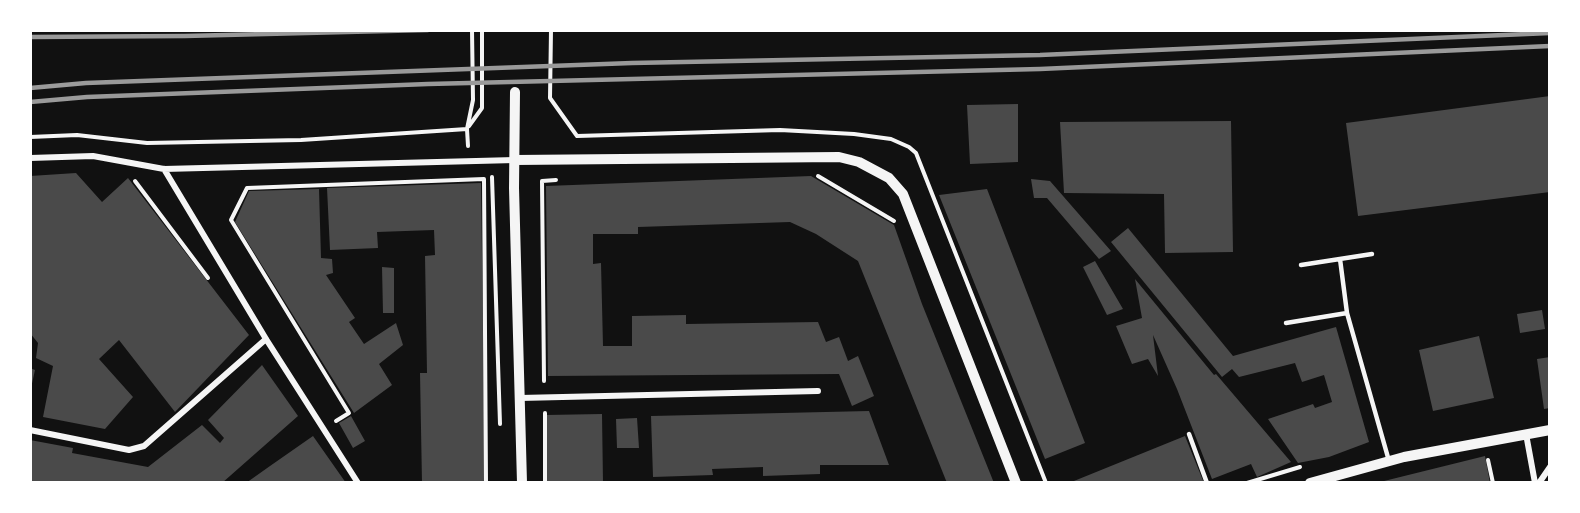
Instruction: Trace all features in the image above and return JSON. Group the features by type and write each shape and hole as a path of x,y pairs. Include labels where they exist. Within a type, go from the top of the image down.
{"street":[{"path":"515,92 522,483"},
{"path":"30,158 93,156 164,169 515,160 839,157 859,162 889,178 903,194 1016,483"},
{"path":"164,169 266,339 358,483"},
{"path":"30,430 129,450 144,446 266,339"},
{"path":"520,398 818,391"},
{"path":"1310,483 1389,460 1550,430"},
{"path":"1526,434 1537,483"},
{"path":"1537,483 1550,467"}],"lane":[{"path":"1301,265 1372,254"},
{"path":"1340,259 1347,313 1389,460"},
{"path":"1286,323 1347,313"},
{"path":"1189,434 1208,483"}],"path":[{"path":"467,129 473,100 472,30"},
{"path":"467,129 482,108 482,30"},
{"path":"551,30 550,98 578,136 790,130 854,134 891,140 909,147 916,153 1046,483"},
{"path":"30,137 77,135 159,143 300,140 467,129"},
{"path":"814,173 897,223"},
{"path":"131,175 211,282"},
{"path":"468,175 492,176 500,436"},
{"path":"340,431 334,422 349,413 231,220 248,188 484,179 486,483"},
{"path":"545,483 542,181 566,180"},
{"path":"1487,453 1493,483"}],"building":[{"path":"1550,96 1550,192 1358,216 1346,123"},
{"path":"1018,104 1018,162 970,164 967,105"},
{"path":"1231,121 1233,252 1165,253 1164,194 1064,193 1060,122"},
{"path":"76,173 102,202 128,178 249,335 175,412 119,340 99,359 133,397 105,429 43,417 53,366 36,358 38,343 30,333 30,176"},
{"path":"811,176 894,225 922,304 994,483 947,483 858,261 816,234 790,222 638,227 638,234 593,234 593,264 601,263 603,346 632,346 632,316 686,315 686,324 818,322 826,342 839,337 848,361 858,356 874,396 852,406 839,374 548,376 546,186"},
{"path":"1031,179 1050,181 1111,251 1099,259 1047,198 1034,198"},
{"path":"481,183 485,483 422,483 420,373 427,373 425,256 435,255 434,230 377,232 378,248 330,250 327,188"},
{"path":"319,189 321,258 332,259 333,273 326,275 355,318 349,322 364,344 396,323 403,345 379,364 392,385 354,413 235,222 249,191"},
{"path":"987,189 1085,443 1045,459 939,195"},
{"path":"1128,228 1233,356 1336,327 1369,442 1329,457 1298,463 1268,419 1313,404 1315,408 1332,402 1324,375 1302,382 1295,363 1239,377 1232,369 1222,377 1111,242"},
{"path":"1095,261 1123,309 1107,315 1083,267"},
{"path":"382,267 394,268 394,313 383,313"},
{"path":"1135,279 1214,375 1216,374 1291,462 1257,477 1251,464 1212,479 1153,335 1158,376 1148,359 1132,364 1116,326 1142,318"},
{"path":"1542,310 1545,329 1520,333 1517,314"},
{"path":"1479,336 1494,398 1433,411 1419,350"},
{"path":"1550,357 1550,408 1544,409 1537,359"},
{"path":"262,365 298,416 222,483 30,483 30,440 73,448 72,453 148,467 202,425 220,443 224,438 208,420"},
{"path":"30,368 35,370 31,388 30,388"},
{"path":"869,411 889,465 820,465 820,474 763,476 763,467 712,469 713,475 653,477 651,416"},
{"path":"602,414 603,483 547,483 546,415"},
{"path":"351,416 365,441 353,448 339,423"},
{"path":"637,418 639,448 617,448 616,419"},
{"path":"313,436 346,483 246,483 270,466"},
{"path":"1185,436 1204,483 1069,483"},
{"path":"1485,456 1490,483 1380,483 1380,482"}],"railway":[{"path":"30,37 428,30"},
{"path":"30,88 86,83 632,63 1040,55 1550,33"},
{"path":"30,102 87,97 428,84 1040,69 1550,46"}]}
